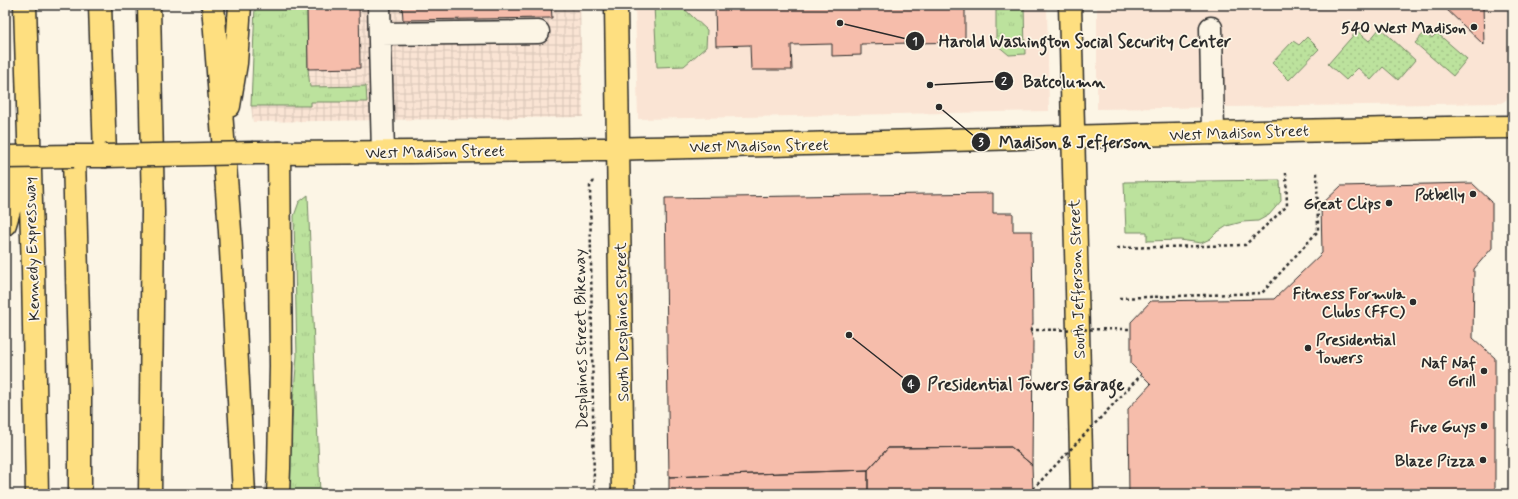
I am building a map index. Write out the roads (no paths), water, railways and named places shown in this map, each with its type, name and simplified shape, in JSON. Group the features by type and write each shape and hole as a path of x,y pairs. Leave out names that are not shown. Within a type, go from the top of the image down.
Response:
{"main road":[{"name":"Kennedy Expressway","path":"25,5 33,277 37,494"},
{"path":"100,5 105,156"},
{"path":"150,5 153,212 150,494"},
{"path":"213,5 224,136 244,494"},
{"path":"224,136 236,63 240,5"},
{"name":"South Desplaines Street","path":"616,5 623,494"},
{"name":"South Jefferson Street","path":"1070,5 1082,494"},
{"name":"West Madison Street","path":"5,158 254,153 619,149 1219,132 1513,127"},
{"path":"5,224 28,144"},
{"path":"278,494 280,468 281,366 279,153"},
{"path":"74,156 80,392 80,494"},
{"path":"234,494 242,463"}],"lane":[{"path":"379,5 383,152"},
{"path":"1218,28 1219,132"},
{"path":"380,34 538,32"}],"place":[{"name":"Harold Washington Social Security Center","path":"840,23"},
{"name":"540 West Madison","path":"1474,27"},
{"name":"Batcolumn","path":"930,85"},
{"name":"Madison & Jefferson","path":"939,107"},
{"name":"Potbelly","path":"1473,194"},
{"name":"Great Clips","path":"1389,203"},
{"name":"Fitness Formula Clubs (FFC)","path":"1413,302"},
{"name":"Presidential Towers Garage","path":"849,335"},
{"name":"Presidential Towers","path":"1308,348"},
{"name":"Naf Naf Grill","path":"1484,371"},
{"name":"Five Guys","path":"1484,426"},
{"name":"Blaze Pizza","path":"1483,460"}]}
